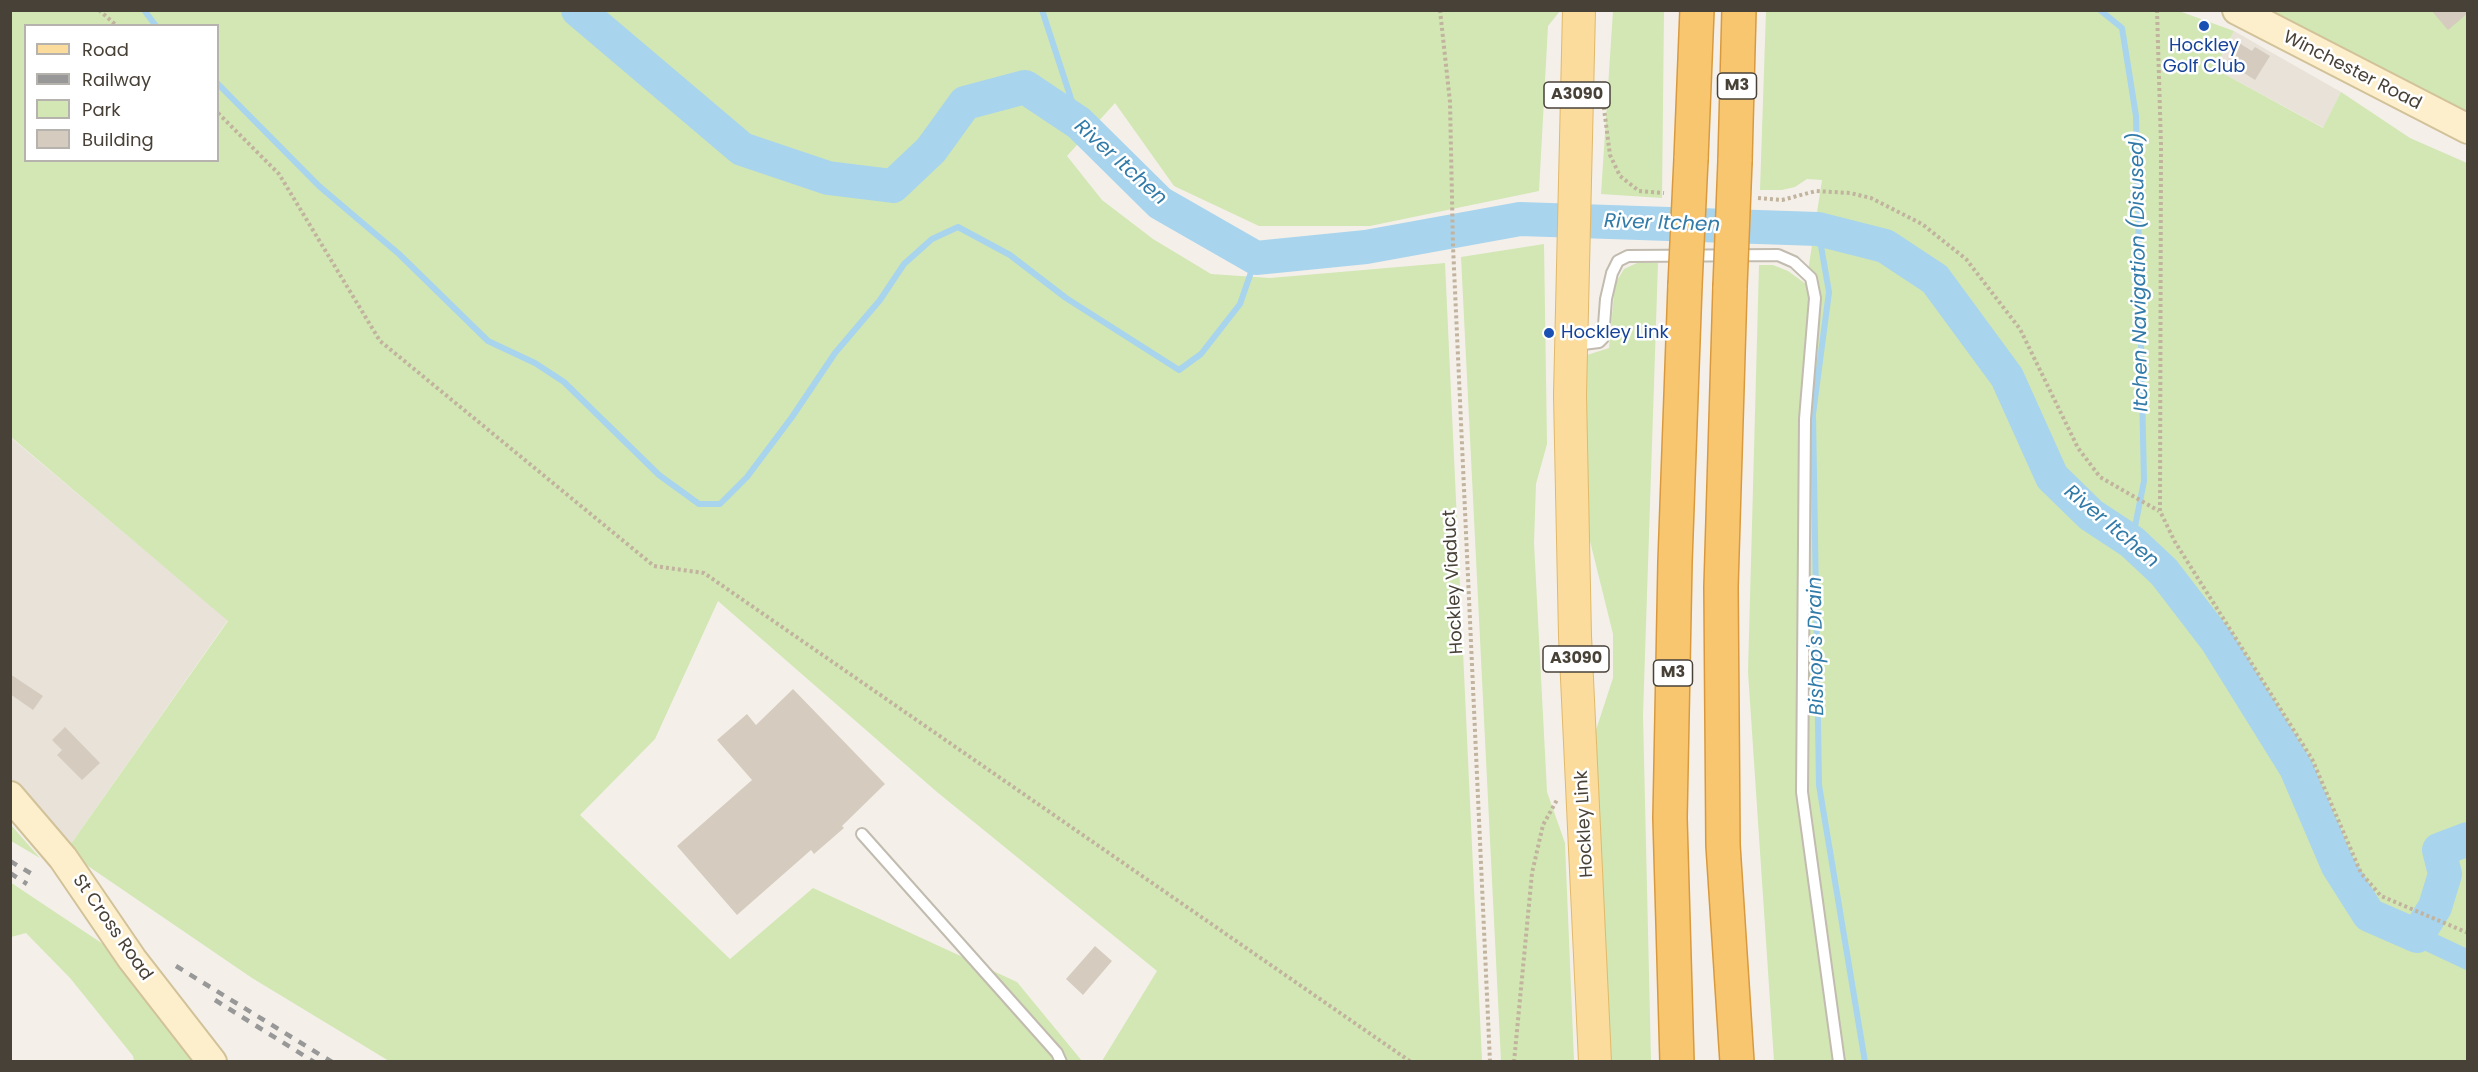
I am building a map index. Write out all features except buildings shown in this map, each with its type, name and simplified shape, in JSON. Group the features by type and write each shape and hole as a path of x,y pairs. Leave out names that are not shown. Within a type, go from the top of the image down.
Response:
{"highway":[{"name":"M3","path":"1677,1062 1670,818 1676,550 1696,10"},
{"name":"M3","path":"1737,1062 1723,844 1721,587 1739,10"}],"main road":[{"name":"Hockley Link","path":"1579,10 1571,346 1575,636 1595,1062"},
{"name":"Winchester Road","path":"2237,10 2468,129"},
{"name":"St Cross Road","path":"10,796 63,858 132,959 212,1062"}],"lane":[{"path":"1571,346 1599,342 1603,338 1606,299 1612,273 1618,261 1628,256 1778,255 1794,262 1810,278 1815,298 1805,420 1802,792 1839,1062"},
{"path":"862,834 1057,1053 1061,1062"}],"path":[{"path":"99,10 115,24"},
{"name":"Hockley Viaduct","path":"1440,10 1450,102 1453,257 1490,1062"},
{"path":"2157,10 2161,145 2160,511 2175,542 2312,759 2361,873 2381,896 2468,933"},
{"path":"1602,94 1610,155 1620,176 1639,191"},
{"path":"219,113 279,174 380,341 654,566 704,573 1411,1062"},
{"path":"1782,200 1816,191 1850,193 1871,198 1922,224 1966,259 2020,328 2078,447 2100,477 2160,511"},
{"path":"1514,1062 1532,873 1543,825 1558,800 1557,788"}],"shaded area":[{"path":"2234,31 2341,92 2324,128 2215,69"},
{"path":"10,437 228,620 66,851 11,783"}],"green space":[{"path":"10,11 1560,11 1548,26 1539,191 1370,226 1259,226 1174,186 1115,103 1067,156 1102,200 1153,239 1211,274 1270,278 1445,263 1482,1061 1102,1061 1157,971 937,792 718,601 655,739 580,815 730,959 813,888 1017,982 1082,1061 389,1061 252,978 66,851 228,621 11,437"},
{"path":"1613,11 1664,11 1662,198 1601,194"},
{"path":"1766,11 2179,11 2234,31 2215,69 2323,128 2341,92 2410,138 2467,163 2467,1061 1774,1061 1748,672 1759,265 1773,265 1788,271 1806,284 1822,180 1807,179 1795,187 1782,190 1760,190"},
{"name":"Hockley Golf Club","path":"2259,11 2467,11 2467,123"},
{"path":"1544,244 1547,444 1536,484 1534,543 1547,792 1565,843 1574,1061 1501,1061 1461,257"},
{"path":"1637,263 1658,263 1643,715 1651,1061 1610,1061 1595,733 1613,678 1613,634 1589,537 1584,356 1609,348 1615,284 1624,269"},
{"path":"11,825 40,858 11,841"},
{"path":"10,882 115,952 193,1061 134,1061 133,1056 70,978 26,933 11,937"}],"waterway":[{"path":"144,10 154,24"},
{"name":"River Itchen","path":"578,10 742,149 828,178 893,186 931,150 965,103 1025,87 1079,123 1160,203 1256,258 1366,247 1520,219 1818,229 1885,246 1935,279 2007,377 2052,477 2091,515 2132,542 2164,572 2217,641 2296,768 2338,866 2369,915 2417,936 2435,907 2445,874 2439,850 2468,839"},
{"path":"1042,10 1079,123"},
{"name":"Itchen Navigation (Disused)","path":"2100,10 2122,28 2136,116 2144,481 2132,542"},
{"path":"219,85 319,186 399,254 488,341 535,363 564,382 659,475 699,504 720,504 747,477 792,417 835,353 880,300 904,264 932,239 958,227 1010,255 1066,298 1179,370 1201,354 1240,304 1256,258"},
{"name":"Bishop's Drain","path":"1818,229 1829,292 1813,414 1819,785 1865,1062"},
{"path":"2417,936 2468,960"}],"railway":[{"path":"10,861 32,874"},
{"path":"10,873 27,884"},
{"path":"176,966 332,1062"},
{"path":"215,1000 314,1062"}],"place":[{"name":"Hockley Golf Club","path":"2204,26"},
{"name":"Hockley Link","path":"1549,333"}]}
